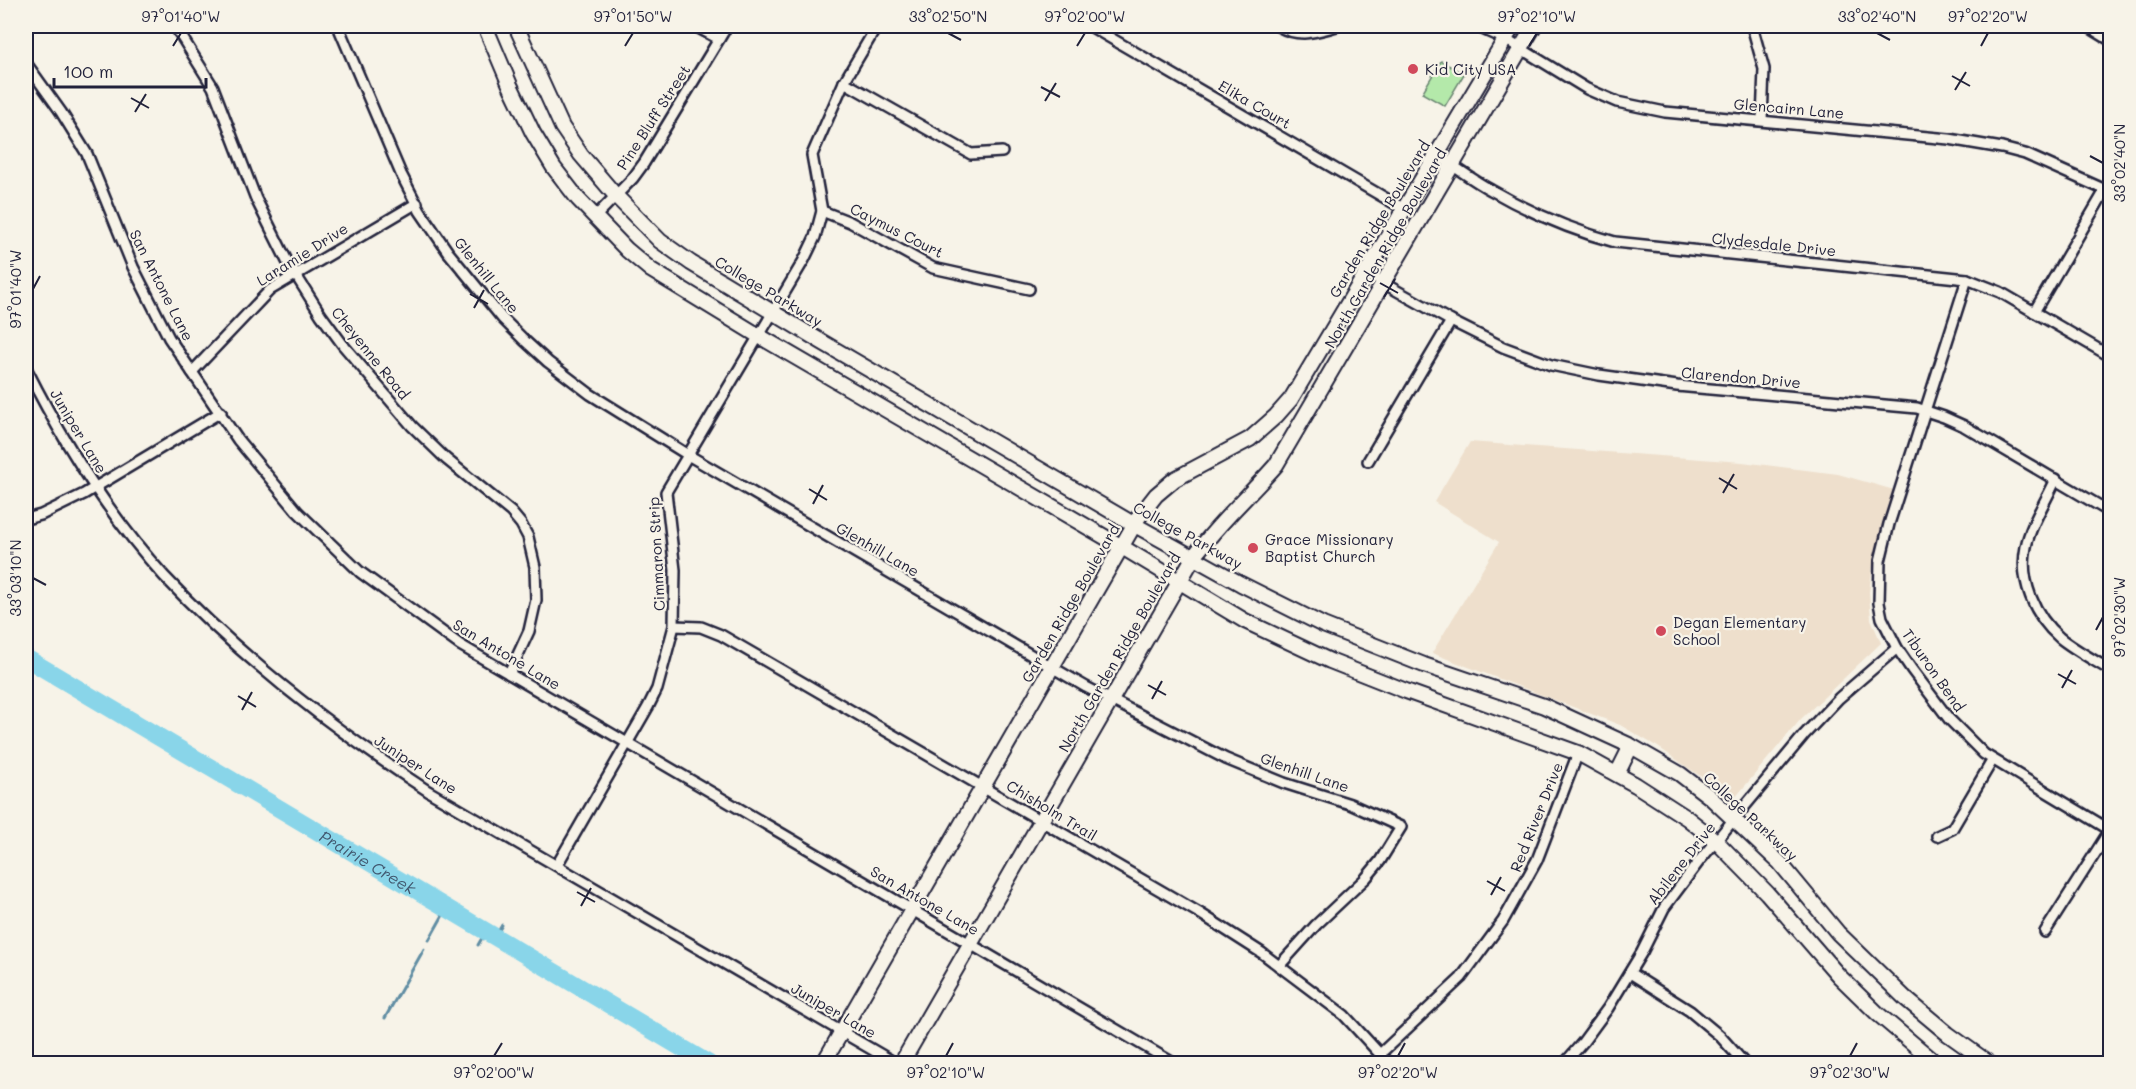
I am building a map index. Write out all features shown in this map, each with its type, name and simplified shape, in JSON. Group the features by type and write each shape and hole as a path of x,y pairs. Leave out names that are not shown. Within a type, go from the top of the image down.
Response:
{"main road":[{"path":"485,26 533,133 554,168 578,199 627,250 651,270 759,336 1245,621 1330,661 1578,753 1617,774 1687,818 1716,841 1767,893 1839,976 1878,1014 1937,1064"},
{"name":"College Parkway","path":"516,26 562,127 580,155 660,241 691,263 772,313 1193,558 1323,625 1424,665 1544,706 1631,746 1680,774 1710,797 1780,863 1838,933 1897,990 1934,1023 1990,1064"},
{"name":"Garden Ridge Boulevard","path":"823,1064 1146,506 1175,479 1250,439 1292,399 1513,26"},
{"name":"North Garden Ridge Boulevard","path":"899,1064 1193,558 1214,531 1275,465 1534,26"},
{"path":"1617,774 1631,746"}],"street":[{"name":"Cheyenne Road","path":"175,26 213,87 256,199 287,261 321,315 343,345 411,426 446,459 511,512 528,537 535,567 536,600 529,631 509,674"},
{"name":"Glenhill Lane","path":"338,26 401,174 417,203 448,252 502,318 548,362 590,393 688,455 1052,668 1226,759 1284,783 1350,804 1401,827 1380,861 1366,878 1316,925 1279,966"},
{"path":"695,26 719,39"},
{"name":"Pine Bluff Street","path":"596,217 644,164 727,26"},
{"path":"822,211 812,155 844,82 877,26"},
{"name":"Elika Court","path":"1090,26 1404,209"},
{"path":"1278,26 1290,32 1308,33 1336,26"},
{"name":"Glencairn Lane","path":"1476,26 1521,48 1587,89 1617,102 1665,112 1948,139 2002,148 2025,154 2079,180 2109,188"},
{"path":"1752,26 1764,69 1762,120"},
{"path":"2086,26 2110,40"},
{"name":"San Antone Lane","path":"26,63 87,154 132,267 169,338 238,440 291,503 360,572 460,645 1175,1064"},
{"path":"844,82 970,154 1002,152"},
{"name":"Clydesdale Drive","path":"1436,155 1490,189 1554,222 1615,242 1967,279 2000,292 2110,356"},
{"path":"2034,312 2109,188"},
{"name":"Laramie Drive","path":"192,372 261,298 296,274 417,203"},
{"name":"Caymus Court","path":"822,211 850,222 933,268 1029,289"},
{"name":"Cimmaron Strip","path":"556,865 657,689 674,626 675,570 666,492 811,245 822,211"},
{"name":"Clarendon Drive","path":"1367,271 1383,283 1451,321 1527,357 1551,365 1599,375 1677,386 1917,408 1964,426 2110,512"},
{"name":"Tiburon Bend","path":"1967,279 1889,524 1880,561 1879,603 1882,618 1897,648 1949,719 1967,738 1992,761 2110,830"},
{"path":"1368,461 1451,321"},
{"name":"Juniper Lane","path":"26,368 46,408 95,487 163,574 213,624 279,684 373,755 428,791 899,1064"},
{"path":"26,519 41,515 95,487 221,412"},
{"path":"2056,479 2026,546 2024,574 2028,590 2049,627 2069,645 2110,670"},
{"name":"Chisholm Trail","path":"674,626 701,627 721,635 1201,914 1279,966 1344,1015 1389,1064"},
{"name":"Abilene Drive","path":"1564,1064 1583,1042 1630,973 1664,908 1716,841 1804,735 1839,698 1897,648"},
{"name":"Red River Drive","path":"1381,1053 1461,978 1503,921 1537,860 1578,753"},
{"path":"1937,836 1952,829 1992,761"},
{"path":"2045,932 2110,830"},
{"path":"1630,973 1690,1011 1720,1036 1744,1064"}],"shaded area":[{"name":"Degan Elementary School","path":"1470,442 1742,462 1838,474 1894,490 1873,564 1869,592 1871,619 1881,643 1801,719 1734,799 1658,747 1620,725 1432,653 1499,542 1434,502"}],"green space":[{"path":"1441,61 1464,74 1445,106 1422,93"}],"waterway":[{"path":"26,652 30,641"},
{"name":"Prairie Creek","path":"26,658 709,1064"},
{"path":"429,940 447,908"},
{"path":"495,937 502,925"},
{"path":"478,945 486,931"},
{"path":"385,1018 424,949"}],"place":[{"name":"Kid City USA","path":"1413,69"},
{"name":"Grace Missionary Baptist Church","path":"1253,548"},
{"name":"Degan Elementary School","path":"1661,631"}]}
